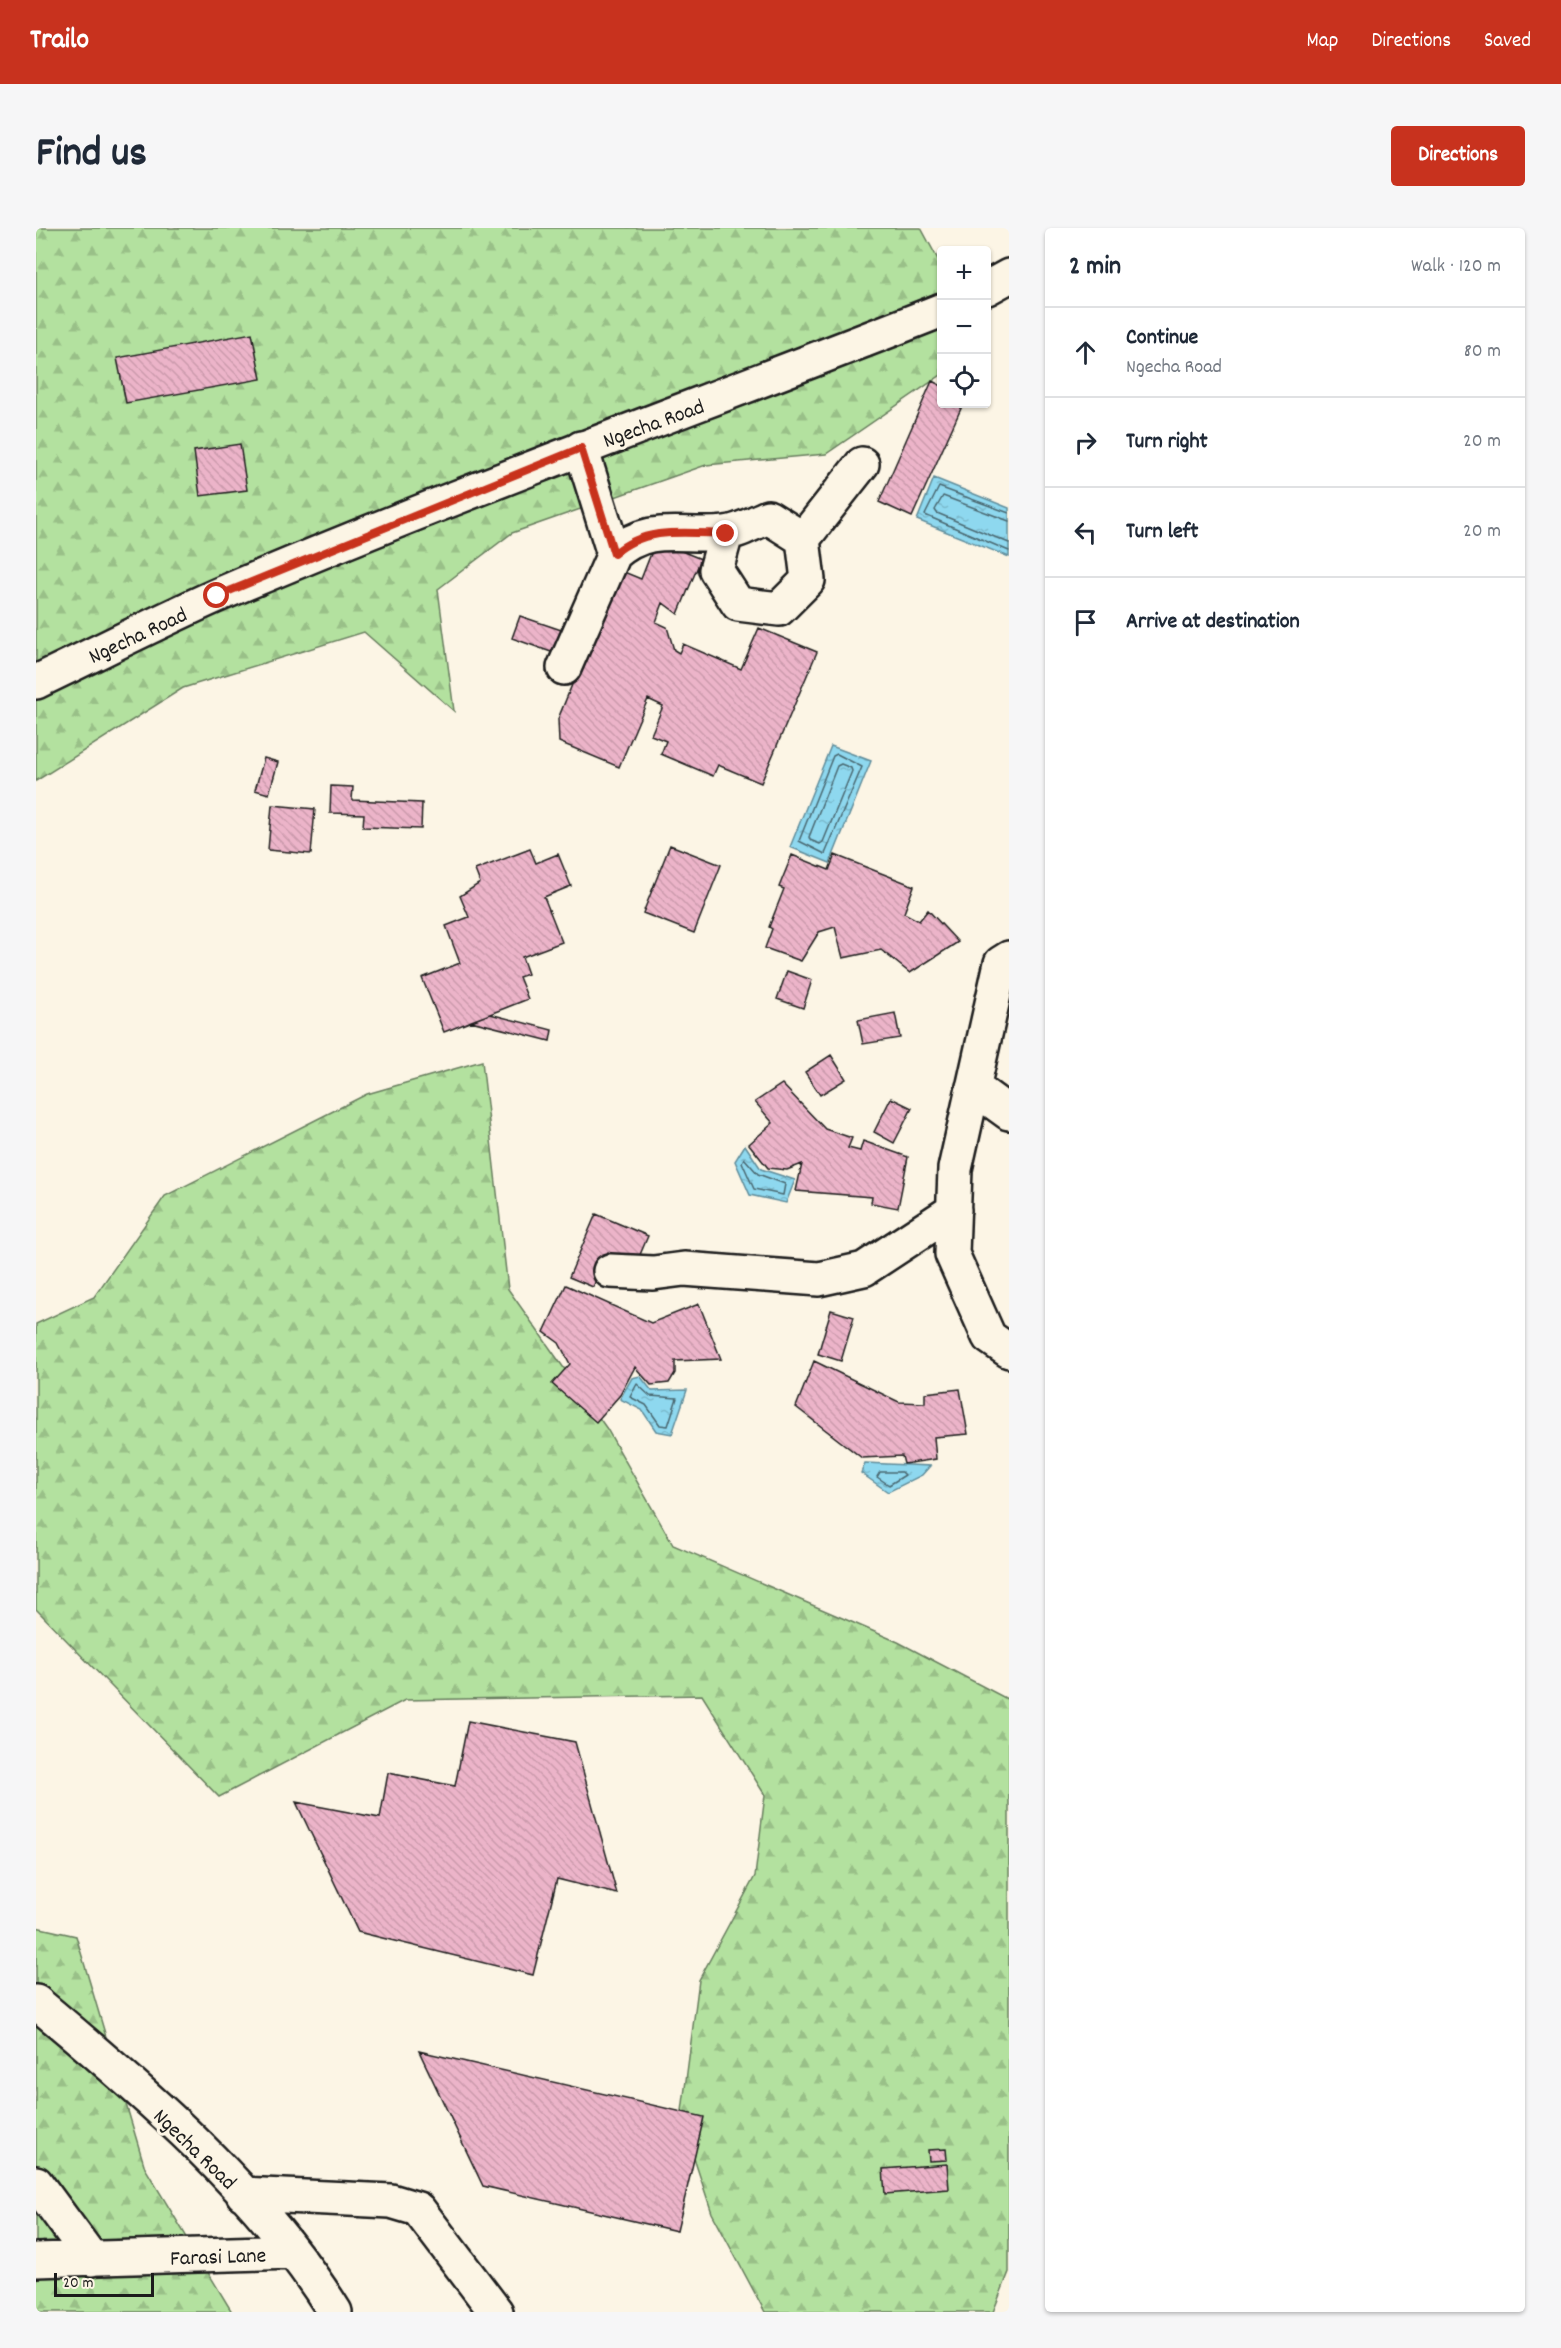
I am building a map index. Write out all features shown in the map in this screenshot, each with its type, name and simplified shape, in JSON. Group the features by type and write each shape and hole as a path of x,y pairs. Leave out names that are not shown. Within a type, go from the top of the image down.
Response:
{"street":[{"path":"991,286 1009,276"},
{"name":"Ngecha Road","path":"36,682 217,596 581,448 729,394 937,312"},
{"path":"581,448 614,554"},
{"path":"726,534 716,570 738,604 779,609 808,580 803,539 862,464"},
{"path":"564,668 614,554 627,542 654,534 726,534 768,517 803,539"},
{"path":"1009,958 1001,963 955,1169 952,1254 989,1337 1009,1351"},
{"path":"973,1087 1009,1113"},
{"path":"610,1271 653,1273 684,1269 819,1279 864,1269 954,1210"},
{"name":"Ngecha Road","path":"36,2002 128,2082 243,2194 293,2252 335,2312"},
{"path":"36,2182 92,2259"},
{"path":"243,2194 391,2201 418,2209 496,2312"},
{"name":"Farasi Lane","path":"36,2260 293,2252"}],"green space":[{"path":"36,228 921,228 937,258 937,378 826,454 706,465 512,533 438,589 454,711 364,632 183,688 36,781"},
{"path":"482,1061 508,1289 607,1429 673,1545 898,1642 1009,1700 1009,2272 993,2312 765,2312 712,2213 681,2119 699,1980 755,1876 765,1795 702,1695 405,1700 219,1797 36,1609 36,1324 94,1297 165,1196 367,1094"},
{"path":"36,1927 76,1936 145,2168 232,2312 36,2312"}],"water":[{"path":"934,478 1009,508 1009,557 917,520"},
{"path":"831,746 871,761 830,863 790,847"},
{"path":"745,1145 761,1169 795,1180 786,1203 750,1195 735,1161"},
{"path":"640,1376 652,1391 687,1390 672,1434 656,1431 642,1410 620,1399 632,1378"},
{"path":"865,1463 930,1466 922,1475 888,1492 861,1473"}],"building":[{"path":"252,333 261,379 126,403 117,358"},
{"path":"932,381 937,384 937,408 961,408 912,517 879,502"},
{"path":"240,444 247,490 200,496 194,451"},
{"path":"656,541 701,559 678,614 663,603 656,622 667,627 674,650 679,653 683,644 741,669 759,628 817,652 761,783 718,765 713,776 661,754 666,741 651,735 663,706 648,699 619,767 559,742 558,719 619,570 641,579"},
{"path":"520,616 573,634 565,657 512,638"},
{"path":"264,758 278,762 269,794 255,790"},
{"path":"331,786 353,787 352,800 422,803 421,829 363,827 364,814 330,813"},
{"path":"272,805 315,809 311,854 268,850"},
{"path":"670,845 721,865 694,933 643,913"},
{"path":"530,849 536,863 558,854 571,886 544,897 562,942 522,957 528,974 519,977 528,999 444,1032 422,978 460,963 446,926 469,917 460,896 480,883 475,870"},
{"path":"792,855 829,870 835,855 914,886 904,913 919,921 928,910 958,942 910,973 881,950 843,958 835,927 819,932 801,961 765,948 772,929 769,927 784,889 779,887"},
{"path":"787,971 812,980 803,1008 777,999"},
{"path":"895,1013 900,1038 863,1044 858,1020"},
{"path":"490,1014 552,1030 550,1041 471,1021"},
{"path":"831,1055 846,1079 820,1095 805,1072"},
{"path":"782,1084 825,1129 852,1138 848,1148 860,1151 863,1141 908,1157 898,1208 871,1203 872,1197 796,1191 802,1164 787,1170 768,1168 749,1144 773,1123 755,1102"},
{"path":"891,1098 912,1108 894,1143 874,1132"},
{"path":"596,1214 648,1236 636,1264 608,1252 593,1287 569,1277"},
{"path":"566,1285 651,1323 699,1304 721,1359 675,1361 675,1373 669,1383 651,1385 635,1367 620,1395 596,1422 552,1384 570,1364 559,1343 544,1332"},
{"path":"831,1310 854,1317 841,1361 818,1354"},
{"path":"814,1361 899,1402 925,1403 925,1393 960,1389 968,1434 934,1437 936,1459 904,1464 902,1456 862,1458 796,1407"},
{"path":"468,1721 575,1742 617,1894 557,1879 533,1975 358,1932 296,1802 380,1818 388,1773 455,1786"},
{"path":"419,2051 704,2117 677,2231 483,2186"},
{"path":"946,2149 947,2160 929,2161 928,2150"},
{"path":"947,2164 949,2189 885,2194 883,2169"}],"route":[{"path":"217,596 581,448 614,554 627,542 663,532 726,534"}]}
